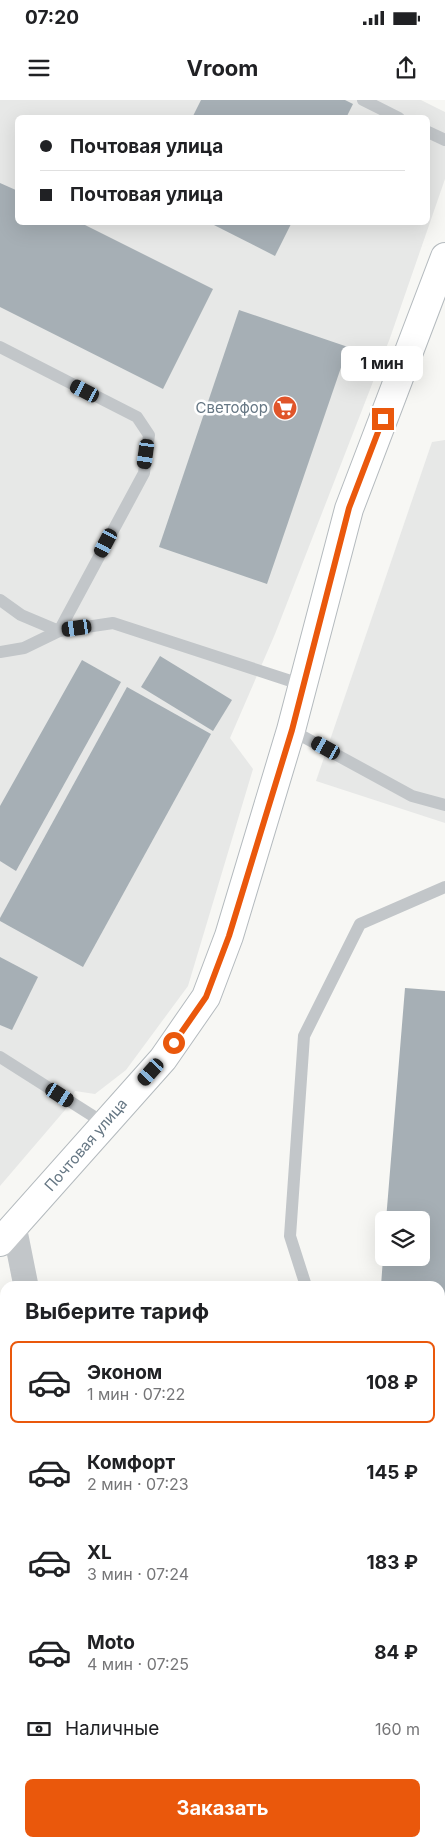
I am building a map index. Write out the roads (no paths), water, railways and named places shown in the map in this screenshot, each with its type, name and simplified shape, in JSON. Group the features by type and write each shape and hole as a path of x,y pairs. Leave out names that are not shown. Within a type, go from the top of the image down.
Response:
{"street":[{"name":"Почтовая улица","path":"7,1234 163,1059 206,997 229,936 292,730 349,508 445,257"},
{"path":"7,1234 24,1281"}],"lane":[{"path":"363,100 393,115"},
{"path":"430,133 445,140"},
{"path":"0,347 137,417 149,435 144,472 59,631"},
{"path":"0,600 21,615 59,631"},
{"path":"0,652 24,648 59,631 113,623 303,685"},
{"path":"292,730 412,796 445,805"},
{"path":"304,1281 290,1236 304,1036 360,924 445,887"},
{"path":"0,1057 104,1123"}],"place":[{"name":"Светофор","path":"285,408"}]}
